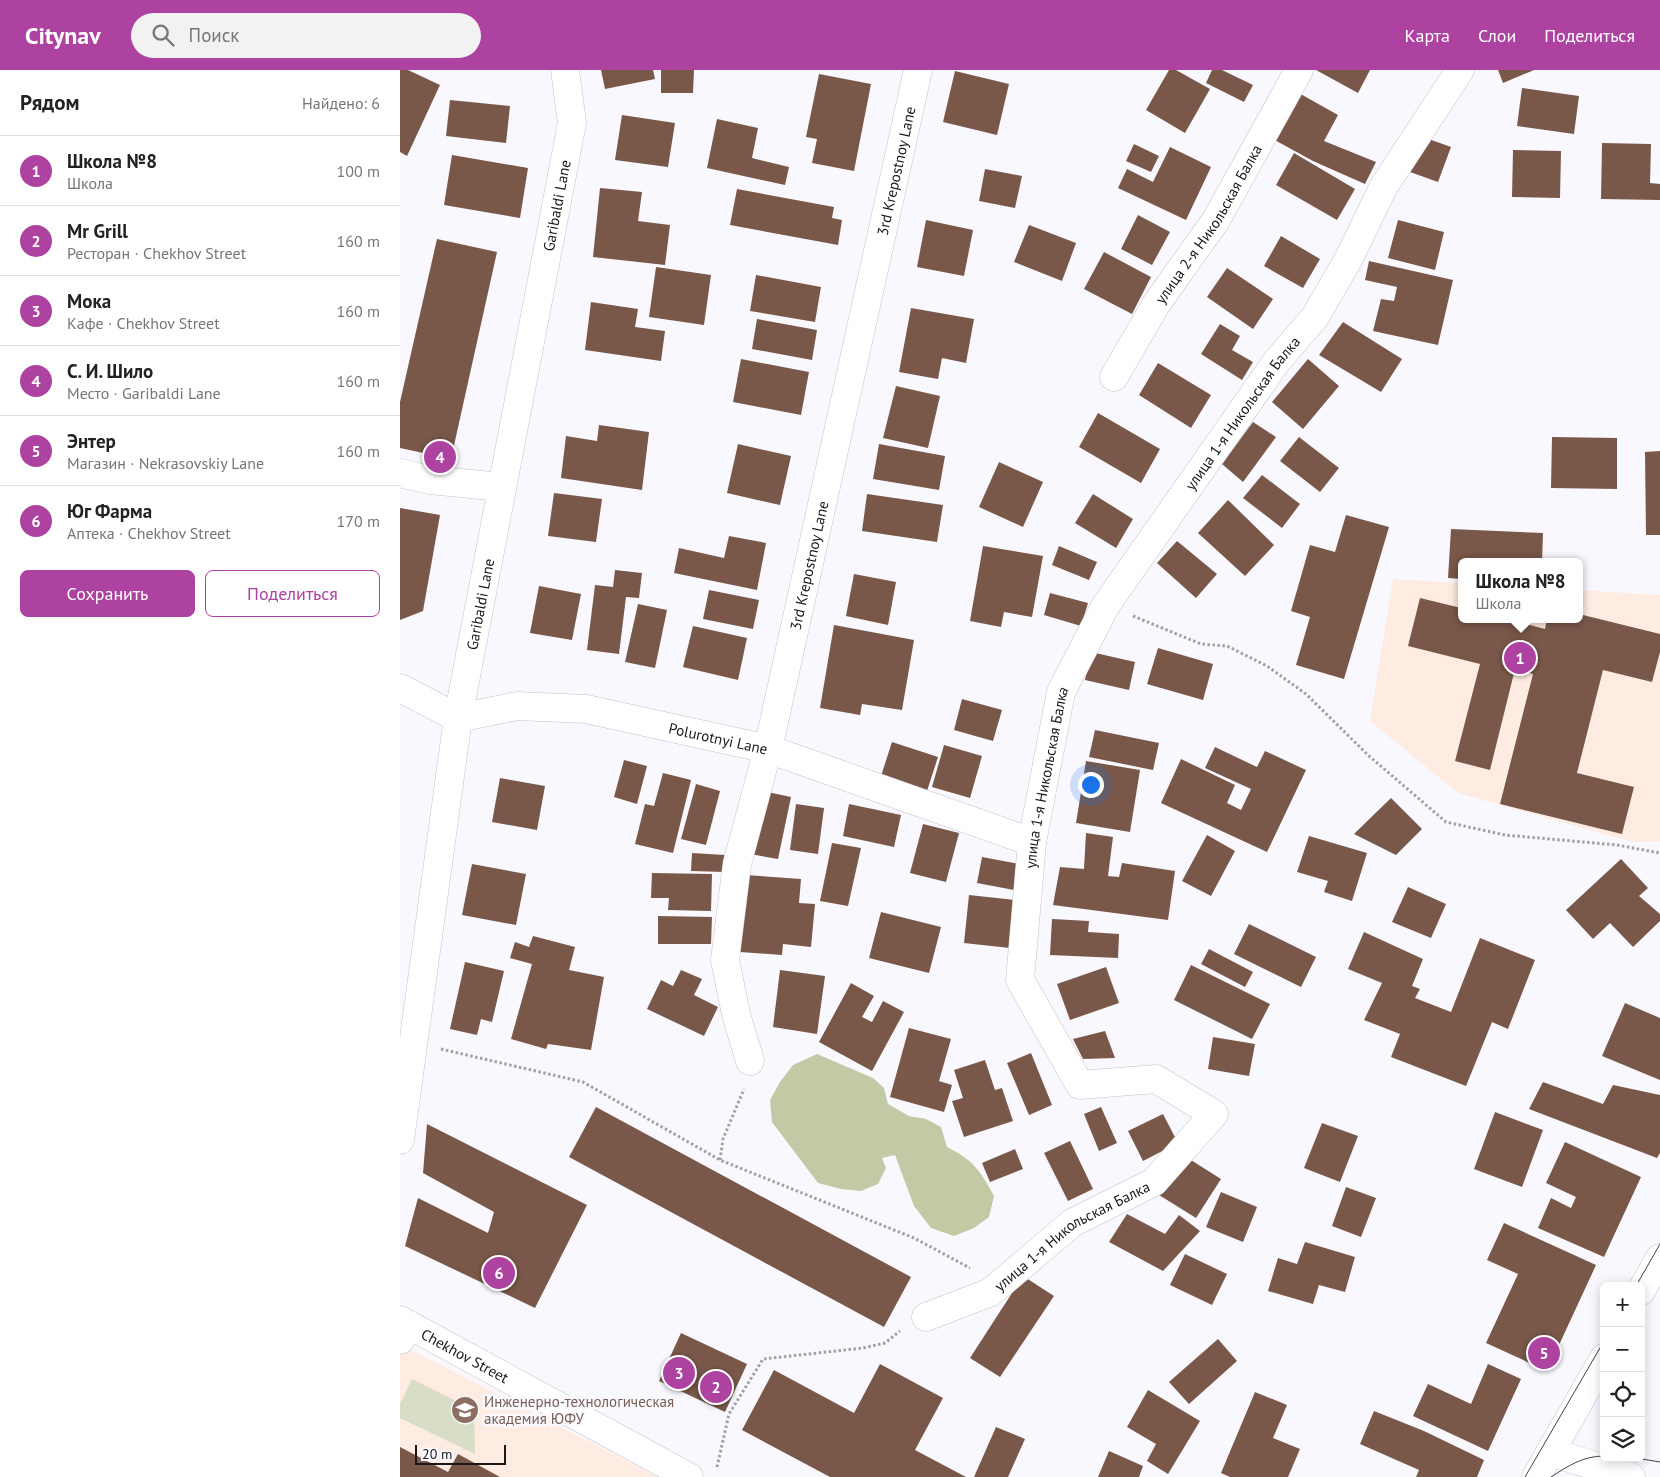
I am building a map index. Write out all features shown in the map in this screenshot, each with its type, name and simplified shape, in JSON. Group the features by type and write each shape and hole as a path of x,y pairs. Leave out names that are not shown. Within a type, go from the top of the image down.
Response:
{"street":[{"name":"Garibaldi Lane","path":"400,1140 458,718 572,123 565,70"},
{"name":"3rd Krepostnoy Lane","path":"750,1061 736,1014 725,960 737,864 768,749 918,70"},
{"name":"улица 2-я Никольская Балка","path":"1114,377 1157,303 1216,220 1299,70"},
{"name":"улица 1-я Никольская Балка","path":"926,1317 991,1292 1072,1223 1154,1182 1214,1114 1156,1079 1080,1085 1020,980 1032,842 1061,692 1106,605 1277,361 1315,317 1348,260 1384,186 1460,70"},
{"path":"400,474 430,480 502,487"},
{"path":"400,688 458,718"},
{"name":"Polurotnyi Lane","path":"458,718 517,706 586,709 768,749 1032,842"},
{"path":"1645,1284 1660,1258"},
{"name":"Chekhov Street","path":"403,1328 689,1477"},
{"path":"1536,1477 1600,1365"},
{"path":"1550,1452 1631,1477"}],"path":[{"path":"1106,605 1202,644 1227,646 1267,666 1306,694 1369,756 1446,822 1505,835 1617,845 1660,853"},
{"path":"413,1042 583,1082 720,1160 914,1238 1000,1285"},
{"path":"720,1160 723,1139 748,1080 750,1061"},
{"path":"717,1469 729,1414 763,1359 863,1348 885,1343 901,1331 926,1317"}],"shaded area":[{"path":"1393,579 1458,583 1458,623 1583,623 1583,590 1660,595 1660,841 1632,842 1458,793 1370,721"},
{"name":"Инженерно-технологическая академия ЮФУ","path":"400,1344 658,1477 400,1477"}],"green space":[{"path":"817,1054 873,1078 884,1088 888,1104 909,1116 926,1119 941,1127 947,1147 970,1161 994,1196 989,1217 974,1228 954,1236 931,1228 914,1206 895,1155 882,1158 886,1168 878,1184 861,1191 841,1189 818,1183 772,1122 770,1100 780,1082 793,1065"},
{"path":"412,1379 474,1410 475,1454 400,1418 400,1404"}],"building":[{"path":"400,70 408,70 440,85 407,156 400,152"},
{"path":"601,70 653,70 655,79 605,89"},
{"path":"661,70 694,70 693,93 661,93"},
{"path":"1169,70 1176,70 1210,89 1185,133 1146,110"},
{"path":"1212,70 1222,70 1253,85 1244,102 1206,83"},
{"path":"1316,70 1370,70 1358,93"},
{"path":"1498,70 1534,70 1503,83"},
{"path":"955,71 1009,84 997,135 943,122"},
{"path":"819,74 871,84 854,171 812,163 817,139 806,137"},
{"path":"1522,88 1579,96 1574,134 1517,126"},
{"path":"1297,92 1338,115 1324,141 1376,162 1365,184 1313,161 1271,138"},
{"path":"450,100 510,106 506,143 446,136"},
{"path":"622,115 675,123 668,167 615,160"},
{"path":"717,119 758,128 752,158 789,167 785,185 707,168"},
{"path":"1423,137 1451,147 1438,182 1410,172"},
{"path":"1602,143 1651,144 1650,183 1660,184 1660,200 1601,199"},
{"path":"1134,144 1159,156 1151,172 1126,161"},
{"path":"1170,147 1211,167 1186,220 1118,188 1127,169 1153,182"},
{"path":"1513,150 1561,151 1560,198 1512,197"},
{"path":"1294,153 1355,189 1337,220 1276,185"},
{"path":"452,155 528,168 520,218 444,205"},
{"path":"985,169 1022,176 1015,208 979,201"},
{"path":"600,188 642,192 638,221 670,225 665,265 593,257"},
{"path":"737,189 834,207 832,218 842,220 838,245 730,225"},
{"path":"1138,215 1170,232 1152,265 1121,249"},
{"path":"926,220 973,230 964,276 917,267"},
{"path":"1398,220 1444,232 1435,270 1388,258"},
{"path":"1029,225 1076,243 1062,281 1014,262"},
{"path":"1281,236 1320,259 1303,288 1264,266"},
{"path":"437,239 497,252 451,459 400,448 400,402"},
{"path":"1104,252 1151,277 1132,314 1084,289"},
{"path":"1369,261 1453,280 1438,345 1373,331 1381,299 1394,301 1397,287 1365,280"},
{"path":"656,267 711,275 704,325 649,317"},
{"path":"1227,268 1273,299 1253,329 1207,297"},
{"path":"756,275 821,287 815,322 750,311"},
{"path":"591,302 638,309 635,327 665,331 661,361 585,350"},
{"path":"911,308 974,319 966,363 942,358 938,379 899,372"},
{"path":"757,319 817,330 812,360 752,349"},
{"path":"1343,322 1402,359 1381,392 1319,355"},
{"path":"1220,324 1240,336 1232,350 1253,362 1242,380 1201,354"},
{"path":"741,359 809,372 801,415 733,402"},
{"path":"1308,359 1339,386 1303,429 1272,402"},
{"path":"1158,363 1211,395 1191,428 1139,395"},
{"path":"896,386 940,396 928,448 883,438"},
{"path":"1098,413 1160,449 1141,483 1079,447"},
{"path":"1253,422 1276,437 1243,482 1222,464"},
{"path":"599,425 649,432 642,490 561,478 566,436 597,441"},
{"path":"1299,437 1339,468 1320,492 1280,461"},
{"path":"1552,437 1617,438 1617,489 1551,488"},
{"path":"738,444 791,456 780,505 727,493"},
{"path":"879,444 945,456 939,490 873,479"},
{"path":"1660,451 1660,535 1646,535 1645,452"},
{"path":"999,462 1043,482 1023,527 979,507"},
{"path":"1262,475 1300,504 1282,528 1243,498"},
{"path":"554,493 602,499 596,542 548,536"},
{"path":"867,494 943,505 937,542 862,531"},
{"path":"1093,494 1133,519 1116,548 1075,523"},
{"path":"1228,500 1274,545 1245,576 1198,533"},
{"path":"400,508 440,515 423,611 400,620"},
{"path":"1346,515 1389,527 1344,679 1296,665 1310,617 1291,611 1310,545 1335,552"},
{"path":"1451,529 1543,533 1542,558 1458,558 1458,579 1448,578"},
{"path":"729,536 766,543 757,590 674,573 679,548 724,558"},
{"path":"1177,541 1217,574 1196,598 1157,563"},
{"path":"983,546 1043,556 1032,617 1004,612 1001,627 970,621"},
{"path":"1059,546 1097,562 1089,580 1052,565"},
{"path":"615,570 642,573 639,598 626,597 619,654 587,650 595,585 613,587"},
{"path":"854,574 896,582 888,625 846,616"},
{"path":"539,586 581,594 572,640 530,633"},
{"path":"709,590 759,600 753,629 703,619"},
{"path":"1050,593 1088,603 1081,626 1044,615"},
{"path":"1420,598 1458,607 1458,623 1522,623 1545,629 1546,623 1583,623 1583,615 1660,634 1660,652 1652,682 1603,670 1577,773 1634,787 1622,834 1500,804 1533,674 1515,669 1490,770 1455,761 1480,664 1408,646"},
{"path":"638,604 667,610 655,668 625,662"},
{"path":"834,625 914,640 902,710 862,704 860,715 820,708"},
{"path":"693,626 747,638 738,680 683,667"},
{"path":"1158,648 1213,664 1203,700 1147,684"},
{"path":"1091,652 1135,662 1129,690 1085,680"},
{"path":"962,699 1002,710 993,741 954,730"},
{"path":"1095,730 1159,743 1153,770 1089,757"},
{"path":"892,742 938,757 927,791 881,776"},
{"path":"944,745 982,756 970,798 932,787"},
{"path":"1215,747 1257,767 1265,751 1306,770 1267,852 1161,803 1181,759 1235,785 1227,803 1241,810 1251,789 1205,768"},
{"path":"624,760 647,766 637,804 614,797"},
{"path":"1086,761 1140,770 1130,832 1076,823"},
{"path":"663,773 691,780 673,853 635,844 645,804 654,806"},
{"path":"500,778 545,786 537,830 492,822"},
{"path":"696,784 720,791 706,845 681,839"},
{"path":"763,791 791,797 778,859 750,854"},
{"path":"1391,798 1422,829 1396,855 1354,834"},
{"path":"796,804 824,808 818,854 790,850"},
{"path":"849,804 901,815 894,847 843,836"},
{"path":"923,824 959,833 946,882 910,873"},
{"path":"1086,833 1113,837 1108,876 1119,877 1122,863 1175,871 1168,920 1053,905 1060,867 1084,869"},
{"path":"1207,835 1235,851 1211,896 1182,881"},
{"path":"1309,836 1367,853 1352,901 1324,892 1328,881 1297,872"},
{"path":"832,843 861,848 848,906 820,901"},
{"path":"692,853 725,855 725,872 691,871"},
{"path":"982,857 1019,864 1014,890 977,883"},
{"path":"1621,859 1648,888 1639,896 1660,914 1660,921 1633,947 1610,923 1593,939 1566,910"},
{"path":"472,864 526,874 516,925 462,915"},
{"path":"652,873 712,874 711,911 668,910 669,898 651,898"},
{"path":"746,875 801,879 799,903 815,904 811,947 783,944 782,955 740,952"},
{"path":"1408,887 1446,904 1431,938 1392,922"},
{"path":"969,895 1015,900 1010,948 964,943"},
{"path":"881,912 941,927 929,973 869,958"},
{"path":"658,916 712,917 711,944 658,944"},
{"path":"1052,919 1089,921 1088,932 1119,934 1118,958 1050,955"},
{"path":"1249,924 1316,957 1301,987 1234,954"},
{"path":"1364,932 1423,959 1412,986 1420,989 1415,998 1451,1012 1480,938 1535,960 1508,1029 1492,1022 1466,1086 1391,1057 1400,1034 1364,1020 1382,983 1348,969"},
{"path":"533,936 575,947 569,970 604,977 591,1050 548,1044 546,1049 511,1039 532,964 510,958 515,942 529,947"},
{"path":"1209,949 1253,972 1245,987 1201,964"},
{"path":"465,962 504,971 492,1022 481,1019 477,1035 450,1029"},
{"path":"1191,965 1270,1004 1252,1039 1174,1000"},
{"path":"1106,967 1119,1003 1070,1020 1057,984"},
{"path":"681,970 702,979 694,995 718,1007 704,1036 647,1009 661,980 673,986"},
{"path":"780,970 825,976 817,1034 773,1027"},
{"path":"851,983 874,996 862,1017 872,1022 883,1001 904,1012 872,1071 819,1042"},
{"path":"1625,1003 1660,1018 1660,1080 1602,1056"},
{"path":"909,1028 951,1039 939,1081 952,1085 944,1112 890,1097"},
{"path":"1105,1031 1115,1058 1083,1059 1073,1039"},
{"path":"1213,1037 1255,1044 1249,1076 1208,1069"},
{"path":"1031,1053 1052,1105 1029,1115 1007,1063"},
{"path":"985,1060 995,1090 1002,1088 1013,1121 964,1137 952,1101 963,1098 954,1070"},
{"path":"1543,1082 1603,1104 1613,1085 1660,1095 1660,1153 1657,1158 1529,1109"},
{"path":"596,1107 911,1277 884,1327 569,1157"},
{"path":"1101,1107 1117,1143 1099,1151 1084,1114"},
{"path":"1495,1112 1543,1130 1522,1187 1474,1169"},
{"path":"1163,1114 1178,1143 1143,1161 1128,1131"},
{"path":"1322,1123 1358,1136 1340,1182 1304,1168"},
{"path":"427,1124 587,1205 535,1308 405,1246 418,1198 488,1233 494,1212 423,1173"},
{"path":"1070,1141 1093,1189 1068,1201 1044,1153"},
{"path":"1565,1142 1641,1177 1604,1257 1538,1228 1551,1198 1571,1208 1576,1197 1546,1183"},
{"path":"1015,1149 1023,1169 990,1182 982,1163"},
{"path":"1183,1155 1221,1179 1196,1218 1159,1195"},
{"path":"1346,1187 1376,1198 1361,1237 1332,1226"},
{"path":"1221,1192 1257,1207 1243,1242 1206,1227"},
{"path":"1127,1214 1165,1234 1179,1215 1200,1231 1163,1271 1109,1242"},
{"path":"1504,1223 1596,1265 1547,1371 1486,1343 1518,1274 1487,1260"},
{"path":"1305,1242 1355,1257 1345,1292 1319,1285 1313,1304 1268,1291 1278,1258 1297,1264"},
{"path":"1185,1254 1227,1274 1212,1305 1170,1285"},
{"path":"1023,1276 1054,1296 1000,1377 970,1358"},
{"path":"681,1333 747,1364 725,1412 659,1381"},
{"path":"1218,1339 1237,1361 1189,1404 1169,1382"},
{"path":"880,1364 943,1398 915,1450 966,1477 830,1477 742,1430 774,1370 854,1413"},
{"path":"1488,1364 1521,1379 1488,1451 1413,1416 1428,1384 1471,1404"},
{"path":"1148,1390 1200,1421 1168,1474 1147,1461 1156,1444 1127,1427"},
{"path":"1255,1392 1287,1405 1273,1438 1300,1449 1288,1477 1230,1477 1221,1473"},
{"path":"1374,1411 1424,1431 1484,1460 1477,1477 1416,1477 1419,1470 1360,1444"},
{"path":"996,1427 1025,1439 1008,1477 974,1477"},
{"path":"400,1447 448,1472 458,1454 500,1477 400,1477"},
{"path":"1109,1451 1143,1466 1139,1477 1098,1477"}],"tram line":[{"path":"1638,1282 1660,1244"},
{"path":"1525,1477 1600,1348"},
{"path":"1551,1477 1582,1460 1600,1456"},
{"path":"1645,1460 1660,1462"}],"place":[{"name":"С. И. Шило","path":"440,457"},
{"name":"Школа №8","path":"1520,658"},
{"name":"Юг Фарма","path":"499,1273"},
{"name":"Энтер","path":"1544,1353"},
{"name":"Мока","path":"679,1373"},
{"name":"Mr Grill","path":"716,1387"},
{"name":"Инженерно-технологическая академия ЮФУ","path":"465,1410"}]}
